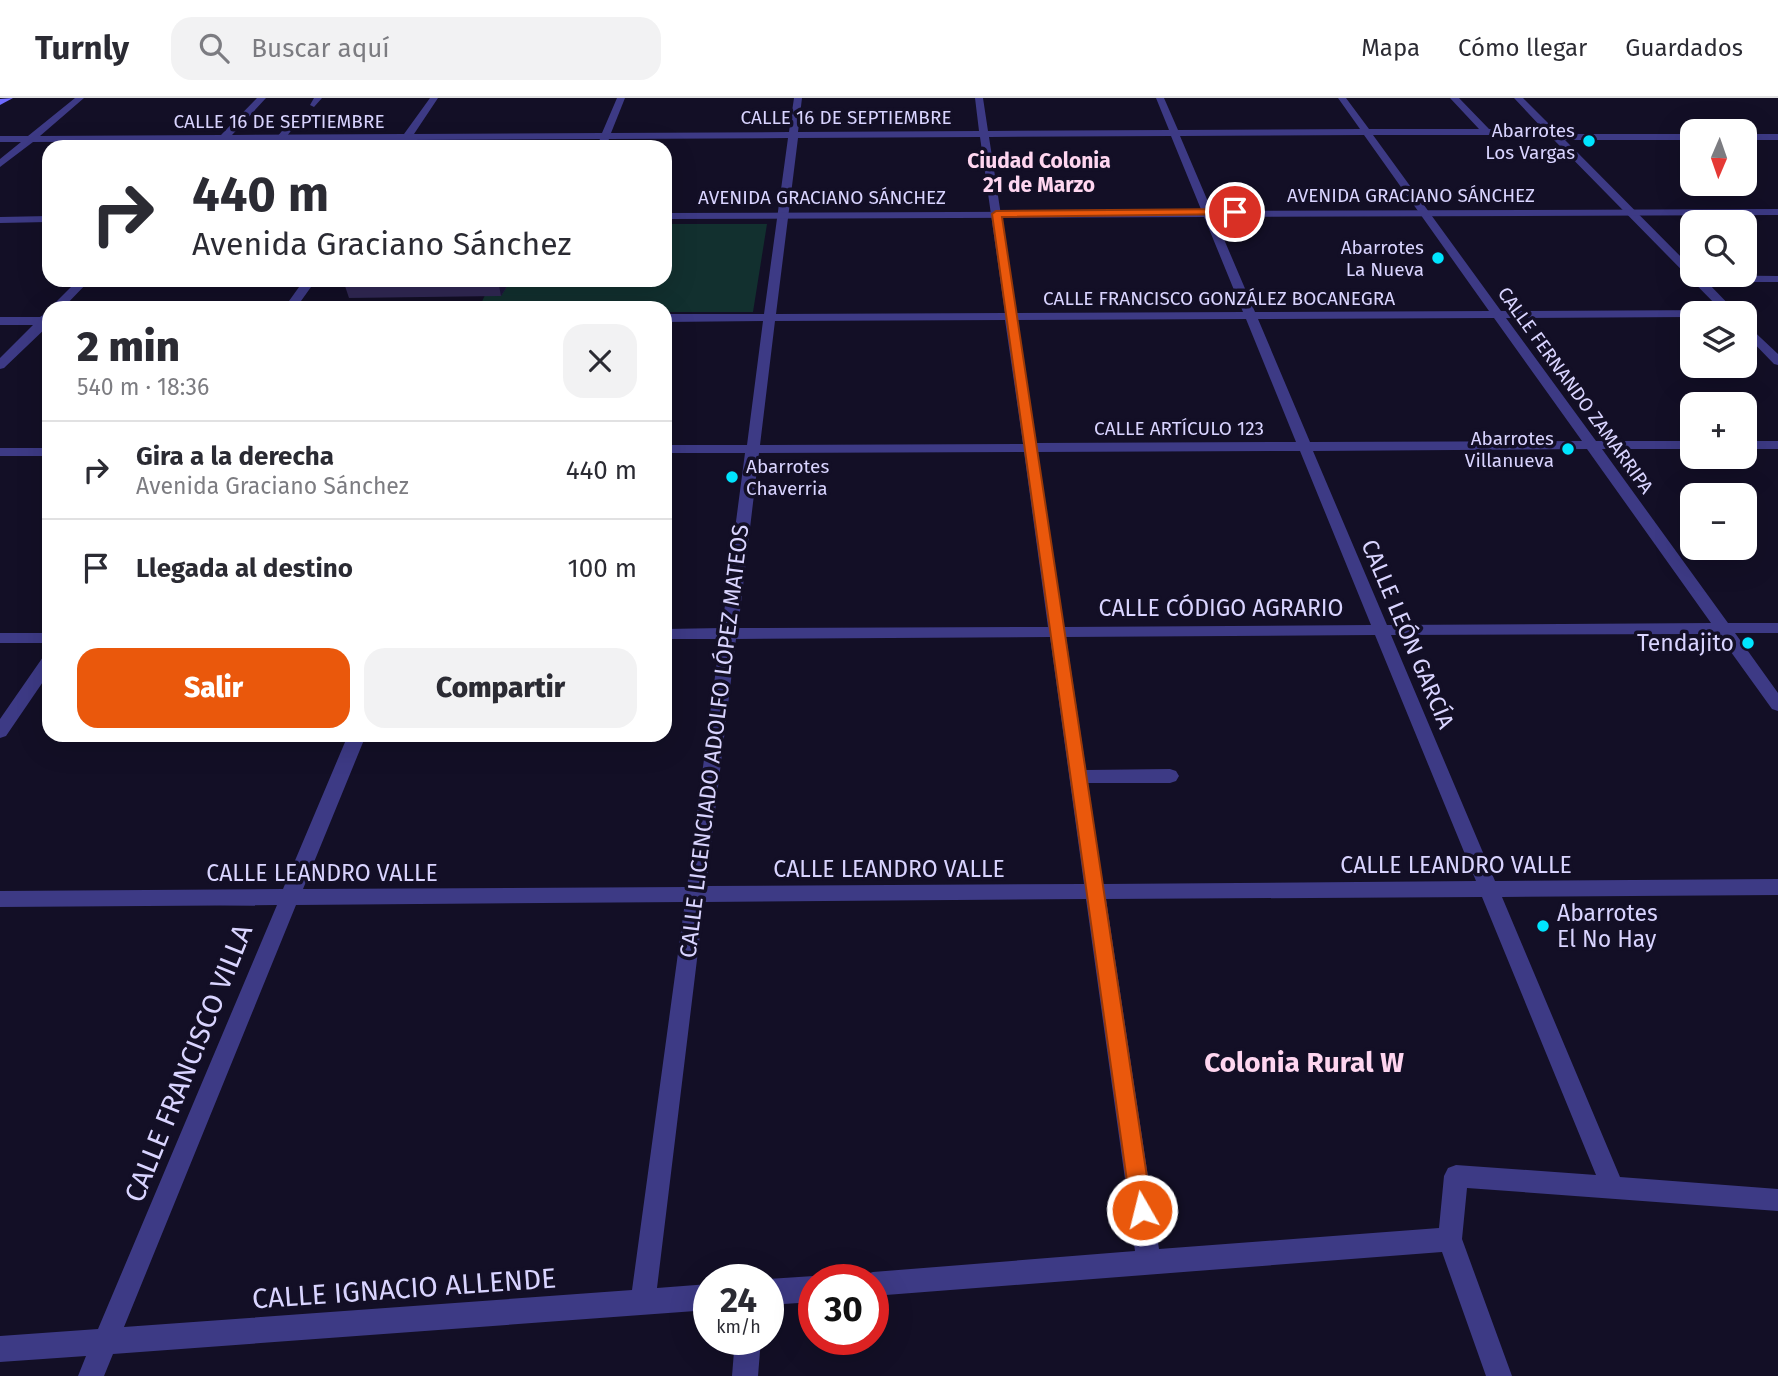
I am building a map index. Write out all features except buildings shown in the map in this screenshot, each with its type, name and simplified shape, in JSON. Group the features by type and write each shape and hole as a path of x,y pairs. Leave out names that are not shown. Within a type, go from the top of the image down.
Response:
{"main road":[{"path":"0,103 9,98"}],"street":[{"path":"0,164 80,98"},
{"path":"223,139 262,98"},
{"path":"404,140 434,98"},
{"path":"604,140 621,98"},
{"name":"CALLE LICENCIADO ADOLFO LÓPEZ MATEOS","path":"643,1301 729,634 750,449 798,98"},
{"path":"979,98 1097,892 1149,1263"},
{"name":"CALLE LEÓN GARCÍA","path":"1160,98 1613,1188"},
{"name":"CALLE FERNANDO ZAMARRIPA","path":"1342,98 1778,705"},
{"path":"1454,98 1487,132"},
{"path":"1518,98 1680,262"},
{"name":"CALLE 16 DE SEPTIEMBRE","path":"484,140 793,135 1367,132 1539,132 1557,137 1680,137"},
{"path":"1757,137 1778,137"},
{"name":"CALLE 16 DE SEPTIEMBRE","path":"0,139 321,140"},
{"path":"1624,203 1778,202"},
{"name":"AVENIDA GRACIANO SÁNCHEZ","path":"672,216 1423,211 1778,212"},
{"path":"0,220 42,219"},
{"path":"1757,278 1778,279"},
{"path":"63,301 77,287"},
{"path":"1705,287 1719,301"},
{"name":"CALLE FRANCISCO GONZÁLEZ BOCANEGRA","path":"672,318 1680,313"},
{"path":"0,321 42,319"},
{"path":"0,365 42,324"},
{"path":"1757,338 1775,355"},
{"path":"1757,445 1778,444"},
{"name":"CALLE ARTÍCULO 123","path":"672,449 1680,445"},
{"path":"0,452 42,452"},
{"name":"CALLE CÓDIGO AGRARIO","path":"672,634 1778,628"},
{"path":"0,638 42,638"},
{"path":"0,733 42,671"},
{"name":"CALLE FRANCISCO VILLA","path":"91,1376 354,742"},
{"path":"1080,777 1170,776"},
{"name":"CALLE LEANDRO VALLE","path":"0,899 1778,887"},
{"path":"1499,1376 1450,1239 1456,1176 1778,1200"},
{"path":"889,1283 1450,1239"},
{"name":"CALLE IGNACIO ALLENDE","path":"0,1349 693,1298"},
{"path":"745,1376 747,1355"}],"lane":[{"path":"280,139 295,122"}],"green space":[{"path":"672,224 767,224 753,312 672,312 672,301 482,301 489,287 672,287"}],"place":[{"name":"Abarrotes Los Vargas","path":"1589,141"},
{"name":"Abarrotes La Nueva","path":"1438,258"},
{"name":"Abarrotes Villanueva","path":"1568,449"},
{"name":"Abarrotes Chaverria","path":"732,477"},
{"name":"Tendajito","path":"1748,643"},
{"name":"Abarrotes El No Hay","path":"1543,926"}],"district":[{"name":"Ciudad Colonia 21 de Marzo","path":"1039,173"},
{"name":"Colonia Rural W","path":"1304,1062"}],"route":[{"path":"1142,1210 996,214 1235,212"}]}
